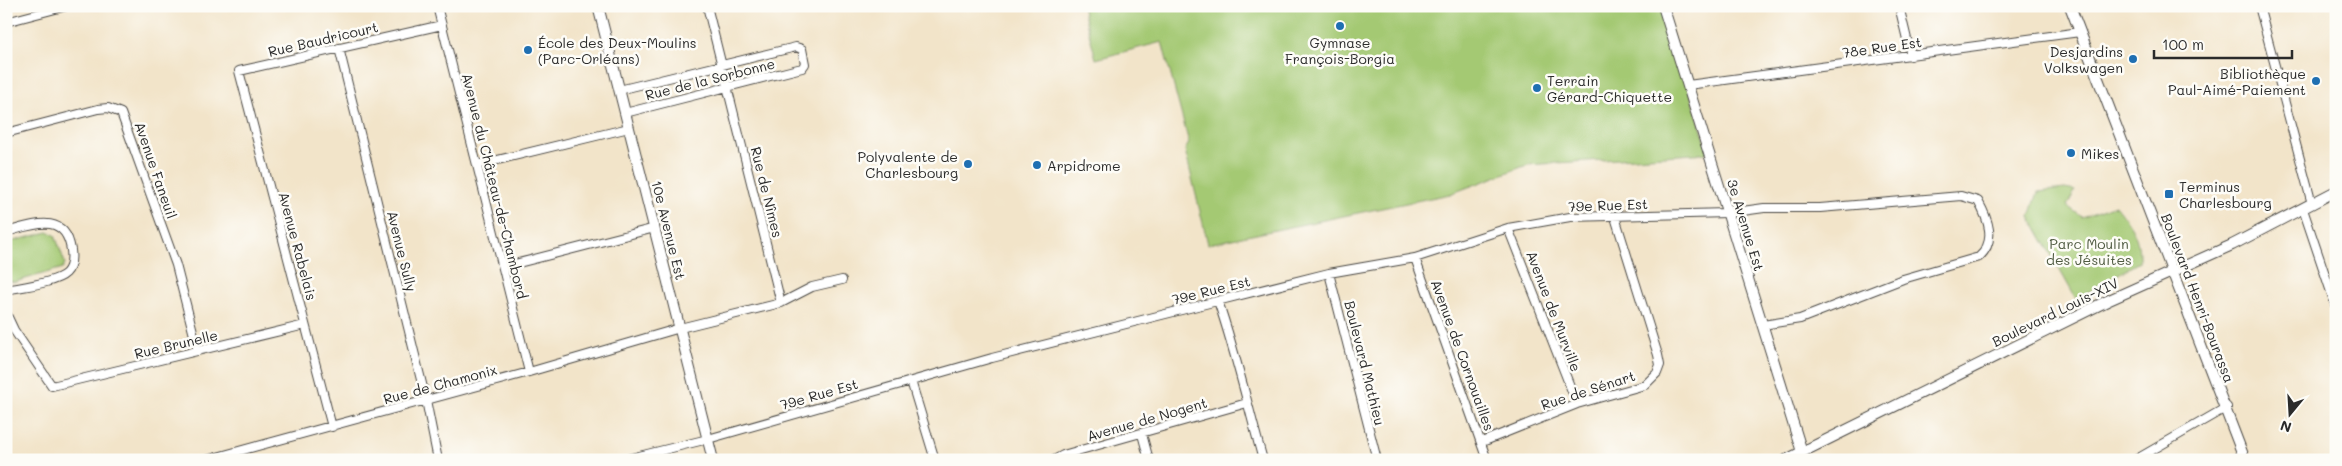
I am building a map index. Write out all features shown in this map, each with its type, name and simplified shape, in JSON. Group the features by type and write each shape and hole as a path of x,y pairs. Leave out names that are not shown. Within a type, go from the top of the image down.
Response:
{"main road":[{"name":"10e Avenue Est","path":"598,6 714,460"},
{"name":"3e Avenue Est","path":"1663,6 1802,452"},
{"name":"Boulevard Henri-Bourassa","path":"2070,6 2246,460"},
{"name":"Boulevard Louis-XIV","path":"1786,460 2173,270 2232,245 2336,191"}],"street":[{"path":"6,22 67,6"},
{"name":"Avenue du Château-de-Chambord","path":"437,6 529,372"},
{"name":"Rue de Nîmes","path":"707,6 781,303"},
{"path":"1899,6 1911,56"},
{"path":"2259,6 2307,206 2336,307"},
{"name":"Rue Baudricourt","path":"239,70 442,26"},
{"name":"78e Rue Est","path":"1688,85 2080,32"},
{"name":"Rue de la Sorbonne","path":"619,90 796,47 802,50 804,57 805,64 802,68 625,113"},
{"name":"Avenue Sully","path":"339,48 426,400 438,460"},
{"name":"Avenue Rabelais","path":"239,70 332,427"},
{"name":"Avenue Faneuil","path":"6,133 98,109 108,108 125,118 176,265 198,351"},
{"path":"477,165 629,128"},
{"name":"79e Rue Est","path":"623,460 708,439 911,381 1218,301 1329,273 1415,258 1508,228 1570,217 1728,213 1764,208 1820,208 1961,196 1978,201 1984,211 1990,233 1990,242 1986,251 1979,257 1903,279 1800,319 1763,325"},
{"name":"Rue de Sénart","path":"1482,442 1576,404 1645,385 1652,380 1660,365 1615,217"},
{"path":"6,232 42,223 54,224 67,235 72,257 70,267 66,273 57,278 6,290"},
{"path":"503,267 654,228"},
{"name":"Avenue de Murville","path":"1508,228 1576,404"},
{"name":"Avenue de Cornouailles","path":"1415,258 1487,460"},
{"name":"Boulevard Mathieu","path":"1329,273 1377,460"},
{"path":"680,328 781,303 812,286 842,280"},
{"path":"1218,301 1236,352 1247,404 1263,460"},
{"name":"Rue Brunelle","path":"6,313 14,330 52,386 305,326"},
{"name":"Rue de Chamonix","path":"206,460 332,427 680,328"},
{"path":"911,381 935,460"},
{"name":"Avenue de Nogent","path":"1054,460 1063,455 1247,404"},
{"path":"2135,460 2227,408"},
{"path":"1142,434 1150,460"}],"green space":[{"path":"1082,6 1663,6 1709,153 1527,165 1450,194 1208,244 1185,150 1189,143 1162,42 1096,59"},
{"name":"Parc Moulin des Jésuites","path":"2065,189 2075,191 2067,206 2082,217 2115,205 2133,231 2139,253 2139,262 2076,299 2030,217 2038,192"},
{"path":"48,232 55,235 65,263 63,268 15,282 8,281 6,243"}],"place":[{"name":"Gymnase François-Borgia","path":"1340,26"},
{"name":"École des Deux-Moulins (Parc-Orléans)","path":"528,50"},
{"name":"Desjardins Volkswagen","path":"2133,59"},
{"name":"Bibliothèque Paul-Aimé-Paiement","path":"2316,81"},
{"name":"Terrain Gérard-Chiquette","path":"1537,88"},
{"name":"Mikes","path":"2071,153"},
{"name":"Polyvalente de Charlesbourg","path":"968,164"},
{"name":"Arpidrome","path":"1037,165"},
{"name":"Terminus Charlesbourg","path":"2169,194"}]}
